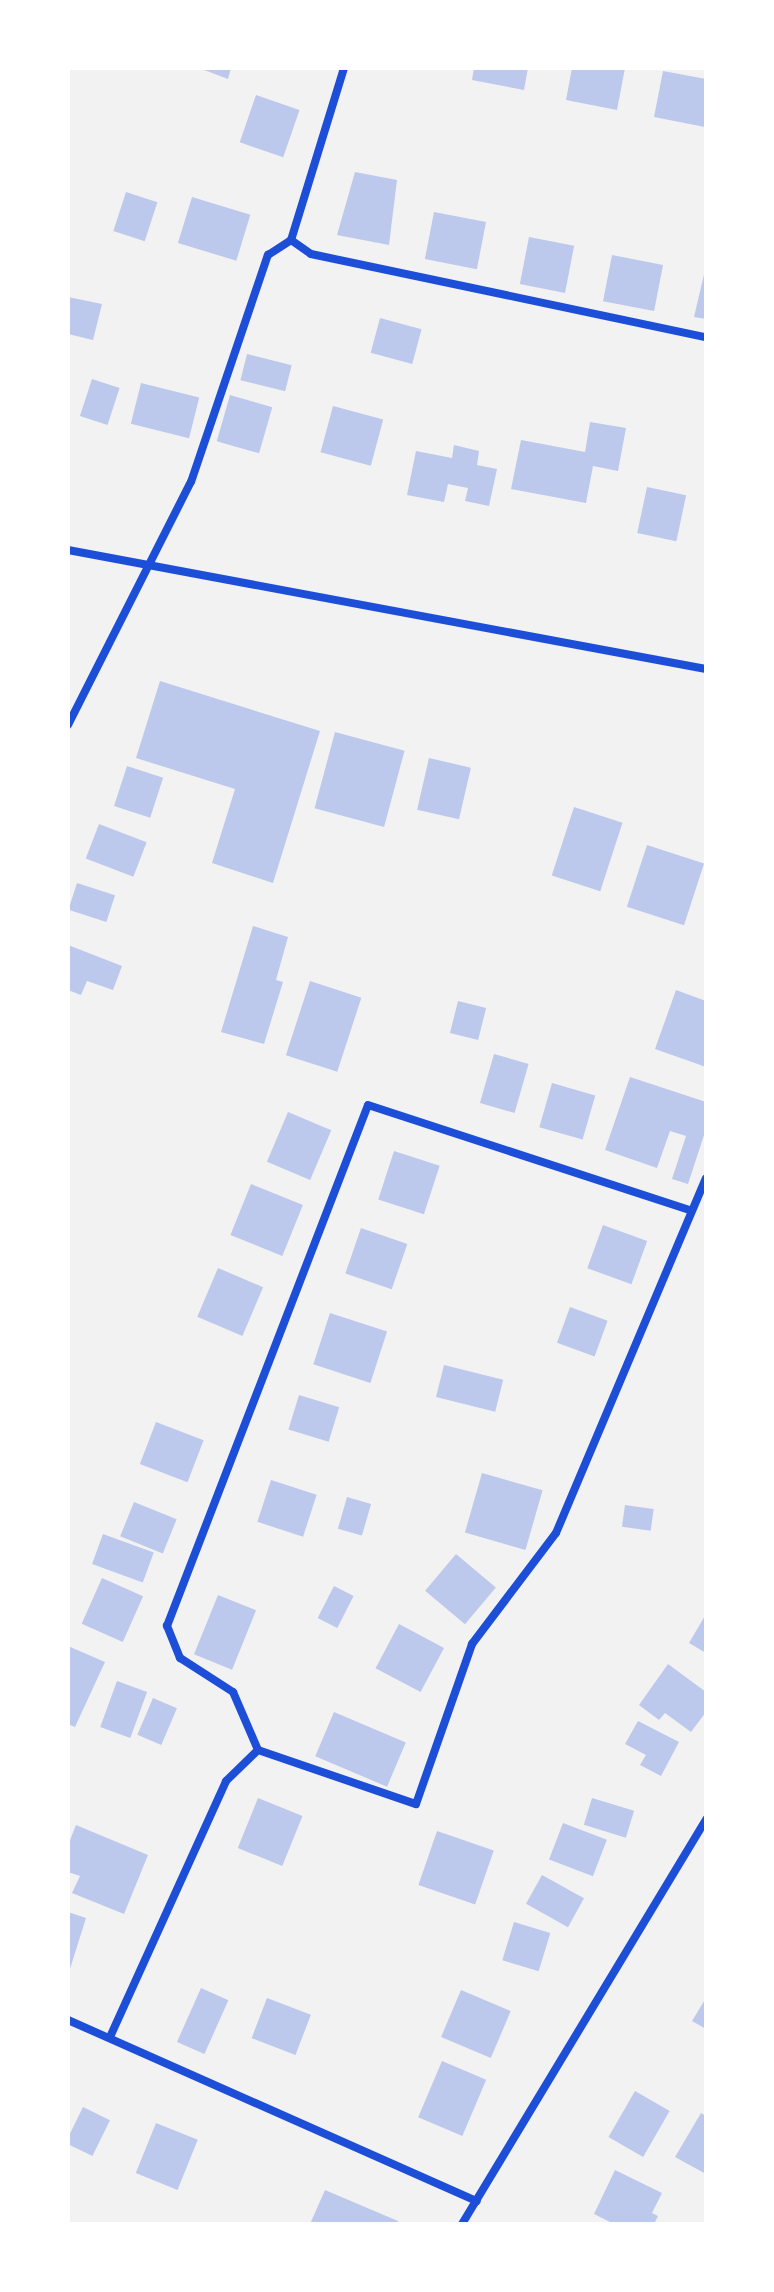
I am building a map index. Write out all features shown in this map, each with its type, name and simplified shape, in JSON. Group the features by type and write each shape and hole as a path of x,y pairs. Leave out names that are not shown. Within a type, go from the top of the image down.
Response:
{"street":[{"path":"68,725 145,565 191,482 268,255 291,240 344,68"},
{"path":"291,240 311,254 706,337"},
{"path":"68,550 706,669"},
{"path":"690,1210 368,1105 167,1626 180,1658 233,1692 258,1750 416,1804 472,1644 556,1533 706,1178"},
{"path":"110,2037 226,1781 258,1750"},
{"path":"462,2224 706,1819"},
{"path":"68,2020 477,2201"}],"building":[{"path":"199,68 231,68 228,79"},
{"path":"474,68 528,68 524,90 472,80"},
{"path":"572,68 625,68 617,110 566,100"},
{"path":"663,71 706,79 705,127 654,117"},
{"path":"256,95 299,110 283,157 240,142"},
{"path":"355,172 397,180 389,245 337,235"},
{"path":"126,192 157,202 145,241 113,231"},
{"path":"192,197 250,215 236,261 178,243"},
{"path":"434,212 486,222 477,269 425,259"},
{"path":"529,237 574,246 565,293 520,284"},
{"path":"612,255 663,265 654,311 603,301"},
{"path":"706,266 706,319 694,317"},
{"path":"68,297 102,304 93,340 68,334"},
{"path":"380,318 422,329 412,364 371,353"},
{"path":"247,354 292,365 285,391 240,380"},
{"path":"92,379 120,388 108,425 80,416"},
{"path":"141,383 199,398 189,438 131,424"},
{"path":"230,395 272,407 259,453 217,441"},
{"path":"333,406 383,419 371,466 321,452"},
{"path":"590,422 626,428 618,471 593,466 586,503 511,489 521,440 585,452"},
{"path":"454,445 479,451 477,465 497,469 489,506 465,501 468,488 448,484 444,502 407,495 416,451 452,458"},
{"path":"647,487 686,495 676,541 637,533"},
{"path":"160,681 320,731 273,883 212,863 235,789 136,758"},
{"path":"335,732 405,751 384,827 315,808"},
{"path":"429,758 471,768 459,819 417,810"},
{"path":"127,766 163,778 150,818 114,806"},
{"path":"574,807 623,823 600,891 552,875"},
{"path":"99,824 147,842 133,877 86,859"},
{"path":"647,845 704,864 684,925 627,907"},
{"path":"77,883 115,895 106,922 68,910"},
{"path":"253,926 288,937 276,980 283,982 264,1044 221,1032"},
{"path":"68,945 122,966 113,990 87,981 81,995 68,990"},
{"path":"310,981 361,998 337,1072 286,1055"},
{"path":"676,990 706,1001 706,1067 655,1049"},
{"path":"458,1001 486,1008 478,1040 450,1033"},
{"path":"494,1054 529,1064 515,1113 480,1103"},
{"path":"630,1077 706,1102 706,1129 688,1184 672,1179 686,1136 670,1131 657,1168 605,1150"},
{"path":"552,1083 595,1095 583,1140 539,1127"},
{"path":"288,1112 331,1130 310,1180 267,1162"},
{"path":"394,1151 440,1166 424,1214 378,1200"},
{"path":"251,1184 303,1205 282,1256 230,1235"},
{"path":"603,1225 647,1241 631,1284 587,1268"},
{"path":"361,1228 407,1244 392,1289 345,1273"},
{"path":"218,1268 263,1287 242,1336 197,1317"},
{"path":"570,1307 608,1321 595,1356 557,1343"},
{"path":"330,1313 387,1332 370,1383 313,1364"},
{"path":"444,1365 503,1380 495,1412 436,1397"},
{"path":"299,1395 339,1407 329,1442 288,1429"},
{"path":"156,1422 204,1440 187,1482 140,1464"},
{"path":"482,1473 543,1490 525,1550 465,1533"},
{"path":"271,1480 317,1495 303,1537 257,1522"},
{"path":"347,1497 371,1504 362,1536 338,1529"},
{"path":"134,1502 177,1519 163,1554 120,1536"},
{"path":"625,1505 654,1509 651,1531 622,1527"},
{"path":"103,1534 154,1552 143,1583 92,1564"},
{"path":"456,1554 496,1587 465,1624 425,1591"},
{"path":"102,1578 143,1596 123,1642 82,1624"},
{"path":"334,1586 354,1596 337,1628 318,1618"},
{"path":"218,1595 256,1610 232,1670 194,1654"},
{"path":"706,1614 706,1653 689,1643"},
{"path":"399,1624 444,1648 421,1692 376,1668"},
{"path":"68,1646 105,1662 75,1727 68,1724"},
{"path":"668,1664 706,1692 706,1712 691,1732 665,1713 659,1720 639,1705"},
{"path":"117,1681 147,1692 130,1738 100,1727"},
{"path":"153,1698 177,1708 161,1745 137,1735"},
{"path":"334,1712 406,1742 387,1787 315,1756"},
{"path":"638,1721 679,1742 661,1776 640,1765 646,1755 625,1744"},
{"path":"258,1798 303,1816 282,1866 238,1848"},
{"path":"592,1798 634,1811 626,1838 584,1825"},
{"path":"563,1823 607,1840 593,1876 549,1859"},
{"path":"76,1825 148,1855 124,1914 72,1893 80,1876 68,1872 68,1845"},
{"path":"437,1831 494,1851 475,1904 418,1885"},
{"path":"542,1875 584,1898 568,1927 526,1904"},
{"path":"68,1912 86,1918 69,1972 68,1971"},
{"path":"514,1922 550,1933 539,1971 502,1960"},
{"path":"201,1988 228,2000 204,2054 177,2042"},
{"path":"461,1990 511,2011 491,2058 441,2037"},
{"path":"267,1998 311,2015 295,2055 252,2038"},
{"path":"706,1998 706,2029 692,2021"},
{"path":"442,2061 486,2080 462,2136 418,2117"},
{"path":"635,2091 670,2111 643,2157 609,2137"},
{"path":"83,2107 110,2120 92,2156 68,2144 68,2138"},
{"path":"701,2113 706,2116 706,2174 675,2157"},
{"path":"156,2123 198,2140 177,2190 136,2173"},
{"path":"615,2170 662,2193 652,2213 658,2216 654,2224 614,2224 594,2214"},
{"path":"325,2190 398,2221 397,2224 310,2224"}]}
